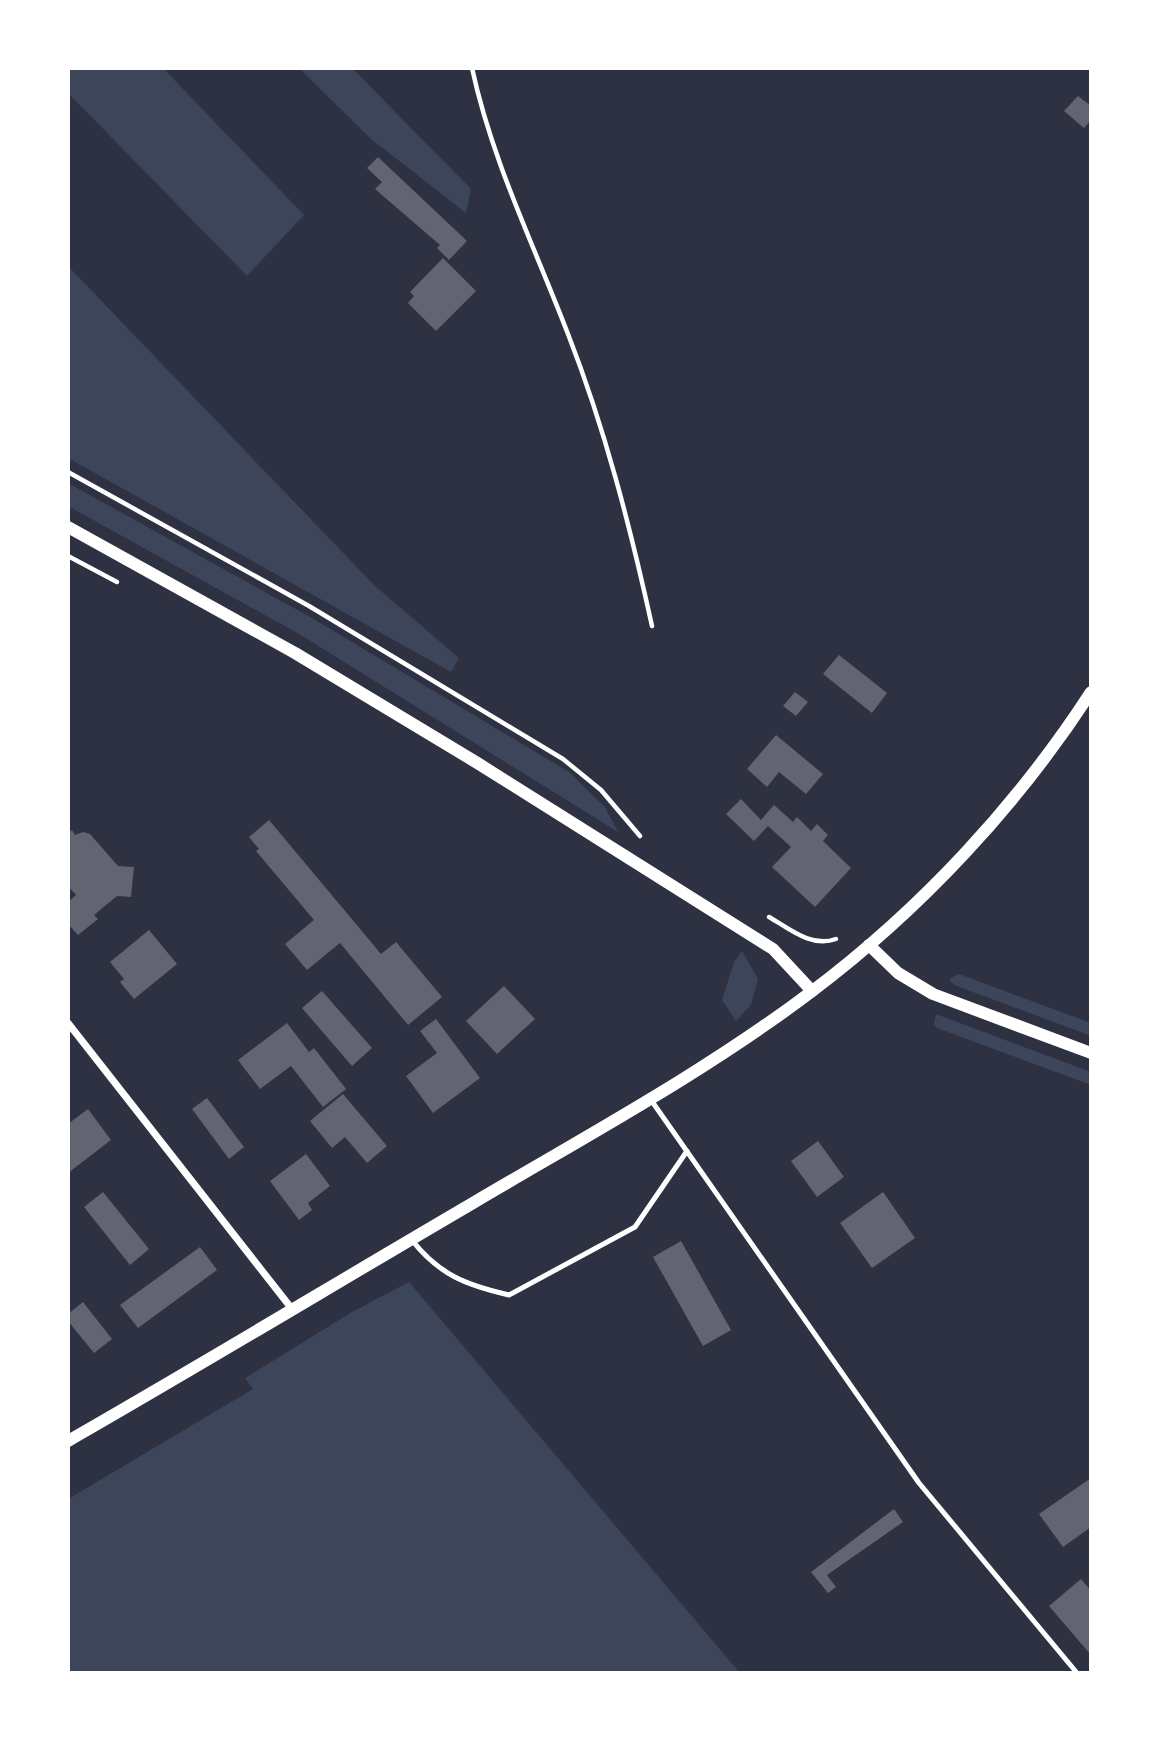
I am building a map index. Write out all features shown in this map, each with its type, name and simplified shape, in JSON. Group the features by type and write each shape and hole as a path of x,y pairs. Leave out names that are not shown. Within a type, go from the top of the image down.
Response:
{"street":[{"path":"68,527 295,653 479,764 773,948 812,991"},
{"path":"68,1441 651,1100 812,991 869,945 924,895 1007,805 1091,692"},
{"path":"869,945 898,973 933,994 1091,1053"},
{"path":"68,1023 292,1309"}],"lane":[{"path":"651,1100 919,1483 1077,1673"},
{"path":"411,1239 428,1260 468,1285 509,1295 635,1227 688,1151"}],"path":[{"path":"472,68 481,108 516,210 568,332 604,431 628,519 652,625"},
{"path":"68,472 309,606 563,760 601,790 637,835 649,842"},
{"path":"68,556 128,589"},
{"path":"765,915 812,942 825,943 836,939"}],"shaded area":[{"path":"68,68 163,68 304,215 247,276 68,93"},
{"path":"299,68 352,68 471,189 466,213 371,139"},
{"path":"68,266 374,585 459,658 451,672 68,458"},
{"path":"68,483 312,618 569,772 605,807 618,832 299,634 68,506"},
{"path":"742,951 758,979 751,1005 736,1021 722,1000 734,962"},
{"path":"959,974 1091,1023 1091,1036 954,985 949,979"},
{"path":"936,1014 1091,1072 1091,1085 937,1028 934,1025"},
{"path":"409,1282 740,1673 68,1673 68,1499 253,1389 245,1378 352,1312"}],"building":[{"path":"1078,96 1091,106 1091,120 1084,128 1064,111"},
{"path":"378,157 467,241 449,260 437,248 440,245 375,189 382,182 367,168"},
{"path":"443,258 476,291 436,331 408,303 414,296 410,292"},
{"path":"839,655 887,693 872,713 823,674"},
{"path":"795,692 808,702 796,716 783,706"},
{"path":"776,735 823,774 806,794 779,772 767,787 747,769"},
{"path":"741,799 761,820 774,805 793,822 797,817 811,831 817,824 828,835 823,841 851,868 815,907 772,867 791,847 768,826 754,841 726,814"},
{"path":"269,820 381,954 396,942 442,997 408,1025 340,943 307,970 285,944 314,920 256,851 259,849 249,837"},
{"path":"72,830 75,835 83,832 90,834 118,866 134,867 131,897 117,896 94,915 98,919 78,935 68,924 68,902 76,895 68,886 68,833"},
{"path":"149,930 177,964 134,999 120,982 124,979 110,962"},
{"path":"504,986 535,1019 497,1054 466,1021"},
{"path":"322,991 372,1048 352,1066 302,1008"},
{"path":"436,1019 480,1078 433,1113 406,1076 437,1053 420,1031"},
{"path":"287,1023 309,1052 314,1048 346,1089 323,1107 291,1066 260,1089 238,1060"},
{"path":"343,1094 387,1146 367,1163 345,1137 332,1148 310,1121"},
{"path":"207,1098 244,1147 229,1159 192,1109"},
{"path":"88,1109 111,1140 68,1173 68,1124"},
{"path":"818,1141 844,1177 817,1197 791,1161"},
{"path":"306,1154 330,1186 308,1203 312,1210 299,1220 270,1181"},
{"path":"103,1192 149,1249 130,1265 84,1207"},
{"path":"883,1192 915,1238 872,1268 840,1223"},
{"path":"681,1241 731,1330 703,1346 653,1257"},
{"path":"200,1247 217,1270 138,1328 120,1305"},
{"path":"83,1302 112,1339 94,1353 68,1321 68,1314"},
{"path":"1091,1478 1091,1527 1063,1547 1039,1514"},
{"path":"894,1509 903,1522 827,1575 836,1587 828,1593 811,1572"},
{"path":"1081,1579 1091,1591 1091,1655 1049,1606"}]}
